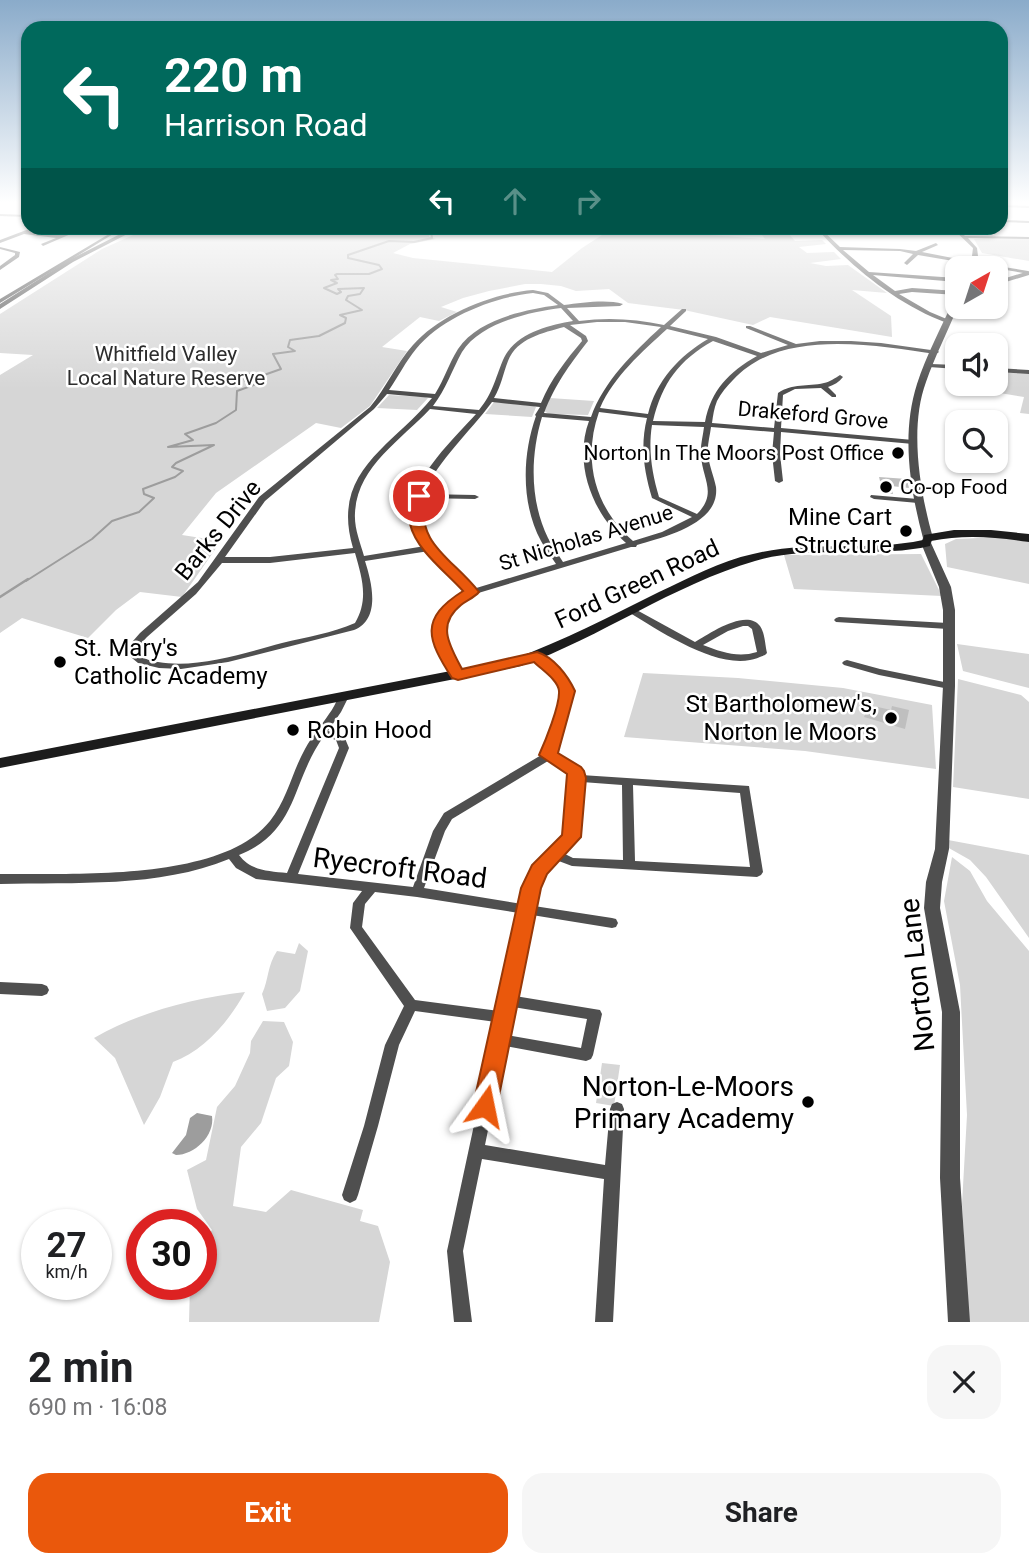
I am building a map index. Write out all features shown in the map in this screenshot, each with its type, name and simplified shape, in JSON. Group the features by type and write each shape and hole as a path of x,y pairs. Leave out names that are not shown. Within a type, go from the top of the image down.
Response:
{"main road":[{"name":"Ford Green Road","path":"0,763 343,698 537,657 704,575 754,557 800,550 917,547 927,540 948,533 977,531 1029,538"}],"street":[{"path":"1,305 62,266"},
{"path":"1,305 65,266"},
{"path":"857,266 893,293 925,312 947,321"},
{"path":"1008,269 1029,273"},
{"path":"865,273 945,279"},
{"path":"1008,279 1029,273"},
{"path":"893,293 912,290 945,292"},
{"name":"Barks Drive","path":"359,554 368,592 367,608 359,625 349,630 201,664 163,665 141,660 129,651 181,605 220,560 247,517 262,499 372,408 387,392 414,347 435,326 468,308 532,292 546,294 578,323"},
{"path":"359,554 351,513 359,485 368,468 437,396 456,353 469,340 489,326 516,316 561,307 620,304"},
{"path":"633,545 609,525 596,497 586,458 587,436 596,410 616,375 684,310"},
{"path":"472,592 430,548 417,527 415,515 419,496 436,464 491,400 505,357 510,350 530,335 565,325 629,321 666,326 715,338 760,355"},
{"name":"Norton Lane","path":"947,321 931,366 921,384 914,442 918,501 927,540 945,587 949,610 949,686 942,849 934,882 932,908 951,1012 950,1178 959,1322"},
{"path":"561,565 547,548 540,532 530,488 531,440 538,415 563,368 585,341 584,337 565,325"},
{"path":"748,327 795,346"},
{"path":"698,517 656,498 646,458 646,439 666,377 682,359 702,343 715,338"},
{"name":"St Nicholas Avenue","path":"458,675 438,638 440,621 454,603 472,592 679,529 698,517 712,498 704,451 712,405 727,380 747,361 795,346 859,344 936,352"},
{"path":"931,366 945,367"},
{"path":"1008,371 1029,372"},
{"path":"779,481 776,430 780,394 786,388 796,386 835,383 840,377"},
{"path":"823,386 834,396"},
{"path":"387,392 437,396"},
{"path":"491,400 544,405"},
{"path":"426,407 481,412"},
{"name":"Drakeford Grove","path":"596,410 710,425 914,442"},
{"path":"538,415 592,419"},
{"path":"419,496 475,497"},
{"path":"874,497 918,501"},
{"path":"220,560 270,560 430,548"},
{"path":"633,611 695,646 714,653 752,657 762,653 757,629 751,623 744,622 731,626 695,646"},
{"path":"839,621 947,626"},
{"path":"417,892 439,831 448,816 548,755 556,736 567,691 562,679 537,657"},
{"path":"847,663 949,686"},
{"path":"0,878 166,871 231,854 256,841 277,820 309,751 340,708 343,698"},
{"path":"290,878 344,748 340,738 321,732"},
{"path":"463,1322 455,1251 502,1017 508,1001 531,888 539,870 571,837 577,778 575,771 548,755"},
{"path":"555,854 572,862 757,872 745,789 577,778"},
{"path":"626,782 629,866"},
{"name":"Ryecroft Road","path":"231,854 240,865 256,874 371,889 417,892 612,923"},
{"path":"371,889 359,903 356,928 411,1005 502,1017"},
{"path":"0,988 42,990"},
{"path":"498,1039 586,1055 595,1014 508,1001"},
{"path":"350,1195 372,1126 392,1045 411,1005"},
{"path":"604,1322 611,1243 611,1173 617,1109"},
{"path":"476,1150 611,1173"}],"green space":[{"name":"Whitfield Valley Local Nature Reserve","path":"76,266 489,266 552,272 560,266 849,266 887,293 852,290 891,316 892,337 770,317 753,325 684,310 628,303 609,289 576,291 561,286 525,284 463,298 441,307 457,312 439,321 420,317 382,347 407,351 370,406 341,428 316,423 216,493 182,535 221,541 182,597 140,592 116,610 88,638 22,618 0,633 0,375 33,355 0,353 0,314"},
{"path":"1008,373 1029,374 1029,414 1020,413 1024,397 1008,394"},
{"path":"389,395 428,398 417,410 377,408"},
{"path":"550,398 594,401 588,415 549,414 544,411"},
{"path":"494,402 536,407 532,417 485,414"},
{"path":"1000,537 1029,542 1029,584 947,567 945,544 956,539"},
{"path":"921,554 942,596 794,589 784,555"},
{"path":"957,644 1029,654 1029,688 963,671"},
{"path":"643,673 738,678 843,688 932,705 936,769 805,751 624,737"},
{"path":"958,679 1021,695 1029,702 1029,799 953,787"},
{"path":"948,840 1029,855 1029,938 986,877 970,860 947,847"},
{"path":"952,857 970,871 987,901 1029,951 1029,1322 969,1322 962,1204 967,1115 960,985 944,901"},
{"path":"299,943 308,951 300,991 285,1008 267,1011 262,994 274,957 277,951 295,954"},
{"path":"245,992 215,1033 195,1050 173,1062 160,1097 144,1125 115,1058 94,1038 129,1021 167,1008"},
{"path":"263,1021 284,1022 293,1042 289,1066 276,1078 261,1123 241,1147 233,1206 266,1212 291,1190 363,1210 360,1221 378,1226 390,1262 379,1322 189,1322 190,1300 217,1300 217,1209 197,1209 187,1170 206,1160 217,1107 235,1086 250,1053 251,1041"},
{"path":"602,1063 620,1065 614,1106 596,1103"}],"shaded area":[{"path":"197,1113 212,1116 207,1137 190,1152 176,1155 172,1153 186,1135 190,1118"}],"building":[{"name":"Co-op Food","path":"879,477 907,479 909,488 891,486 893,494 883,493"},
{"name":"St Bartholomew's, Norton le Moors","path":"869,705 891,710 892,706 909,710 905,729 864,717"}],"waterway":[{"path":"26,581 92,539 112,521 139,512 154,498 144,494 143,489 175,477 183,471 172,467 176,463 214,445 168,447 193,440 185,434 216,423 236,410 237,391 265,381 245,381 244,378 248,374 264,375 281,369 273,354 295,351 288,347 290,340 319,336 345,323 346,318 340,315 362,310 346,300 348,296 360,294 364,288 338,289 341,292 337,294 324,288 337,283 331,280 338,279 335,275 369,274 382,269 380,266"},
{"path":"0,597 28,579"}],"place":[{"name":"Norton In The Moors Post Office","path":"898,453"},
{"name":"Co-op Food","path":"886,487"},
{"name":"Mine Cart Structure","path":"906,531"},
{"name":"St. Mary's Catholic Academy","path":"60,662"},
{"name":"St Bartholomew's, Norton le Moors","path":"891,718"},
{"name":"Robin Hood","path":"293,730"},
{"name":"Norton-Le-Moors Primary Academy","path":"808,1102"}],"route":[{"path":"419,496 415,515 417,527 429,546 461,584 472,592 454,603 440,621 438,638 458,675 537,657 562,679 567,691 556,736 548,755 552,760 575,771 577,778 571,837 539,870 531,888 485,1106"}]}
